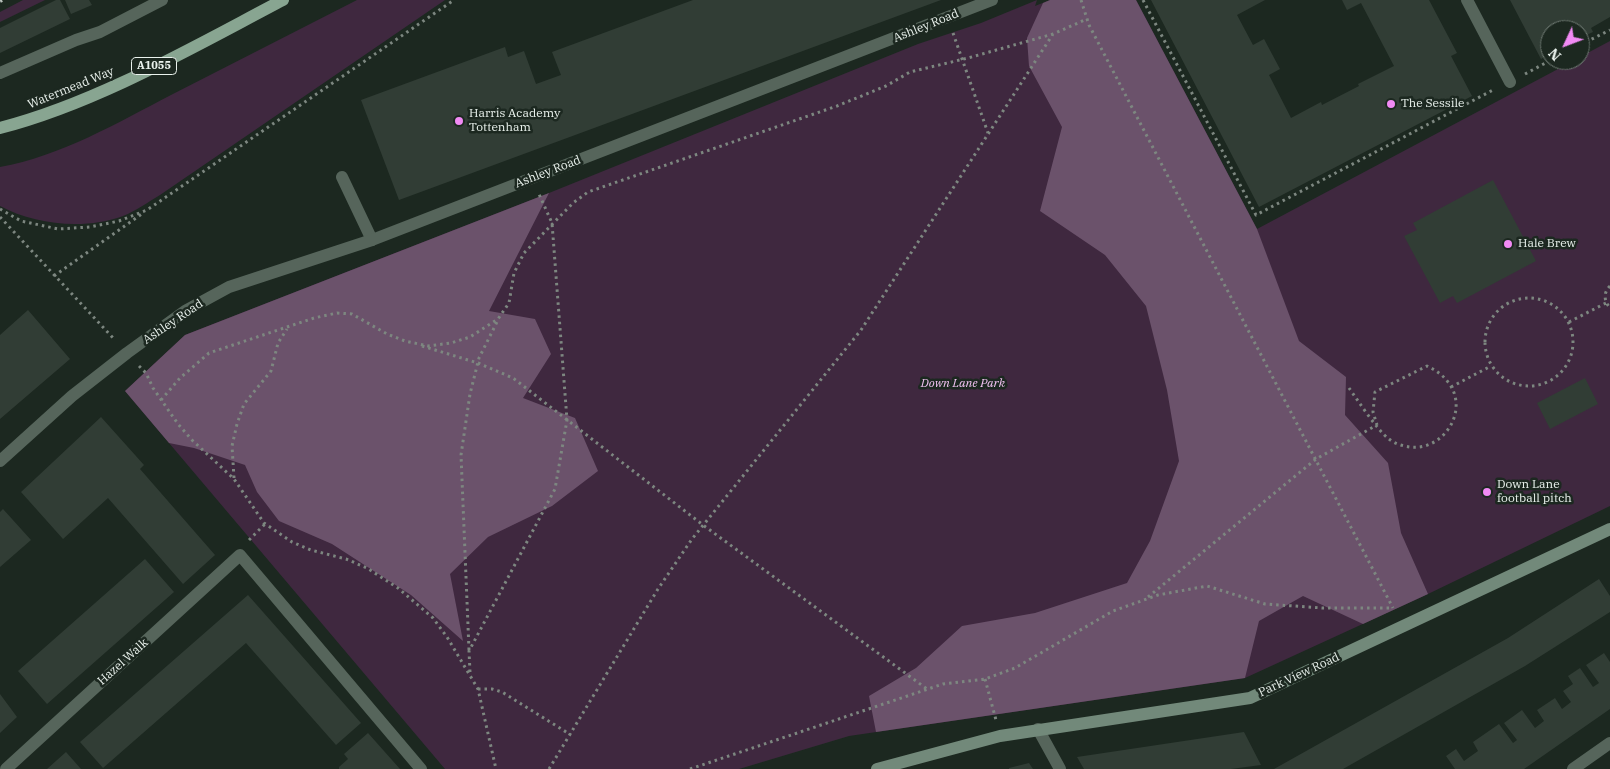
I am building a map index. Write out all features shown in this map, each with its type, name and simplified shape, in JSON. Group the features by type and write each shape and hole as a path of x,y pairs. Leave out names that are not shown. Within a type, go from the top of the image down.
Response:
{"main road":[{"name":"Watermead Way","path":"0,128 21,123 118,84 283,0"}],"street":[{"path":"0,73 76,40 100,32 162,0"},
{"name":"Ashley Road","path":"0,461 72,396 116,362 185,311 229,287 372,240 992,0"},
{"path":"1467,0 1510,82"},
{"path":"342,176 372,240"},
{"name":"Park View Road","path":"877,769 1000,736 1250,698 1610,529"},
{"name":"Hazel Walk","path":"6,769 240,556 421,769"},
{"path":"1038,729 1060,769"},
{"path":"1572,769 1610,743"}],"path":[{"path":"54,276 454,0"},
{"path":"1081,0 1087,19 1403,626"},
{"path":"1143,0 1256,215 1540,66"},
{"path":"470,674 461,455 470,394 478,363 498,319 509,303 518,263 528,247 573,203 588,192 837,106 886,86 910,72 1053,34 1087,19"},
{"path":"951,28 988,133"},
{"path":"1590,40 1610,30"},
{"path":"549,769 658,589 703,525 861,330 1053,34"},
{"path":"469,651 555,489 566,420 552,223 536,187"},
{"path":"0,209 21,221 58,228 90,227 119,221 148,210"},
{"path":"0,217 107,331"},
{"path":"1610,286 1606,291 1606,303 1610,308"},
{"path":"1521,298 1541,299 1554,304 1569,322 1574,338 1573,351 1567,367 1552,381 1528,387 1517,385 1500,376 1491,366 1484,344 1485,332 1494,313 1501,306 1521,298"},
{"path":"1569,322 1606,303"},
{"path":"162,400 180,378 210,353 314,318 337,312 352,314 387,334 478,363 513,378 703,525 928,689"},
{"path":"405,341 428,346 451,343 470,337 498,319"},
{"path":"234,479 232,446 244,404 271,371 278,343 287,328"},
{"path":"1349,388 1377,424 1389,439 1400,445 1419,448 1429,445 1448,432 1455,417 1456,404 1451,387 1440,372 1427,366 1375,392 1373,412 1377,424"},
{"path":"1451,387 1491,366"},
{"path":"142,369 178,424 192,440 234,479 265,524 292,542 367,568 398,588 433,618 478,689 496,769"},
{"path":"1146,599 1316,459 1377,424"},
{"path":"250,539 265,524"},
{"path":"690,769 943,684 985,679 1015,668 1113,611 1158,595 1207,586 1265,604 1323,608 1393,608"},
{"path":"985,679 1000,736"},
{"path":"478,689 492,689 502,692 571,735"}],"green space":[{"path":"23,0 45,0 0,22 0,12"},
{"path":"357,0 445,0 160,195 128,214 93,223 60,223 29,218 0,206 0,167 23,162 67,147"},
{"name":"Down Lane Park","path":"1037,0 1035,6 1050,0 1136,0 1257,229 1556,70 1590,70 1590,52 1610,41 1610,506 1428,594 1245,678 849,736 739,769 445,769 125,391 185,335 549,193 918,44 981,23"}],"shaded area":[{"path":"1050,0 1136,0 1257,229 1299,341 1346,377 1345,415 1388,463 1401,533 1428,594 1363,624 1303,596 1259,621 1245,678 876,732 869,696 916,668 962,626 1035,613 1127,583 1150,541 1179,461 1167,390 1146,306 1105,255 1040,211 1062,127 1029,66 1027,38 1043,3"},
{"path":"549,193 489,311 535,319 551,354 523,398 575,418 598,471 552,506 488,537 450,574 463,641 411,595 332,544 279,521 257,492 245,465 194,448 169,443 125,391 185,335"}],"building":[{"path":"56,0 60,0 70,19 0,53 0,28"},
{"path":"65,0 89,0 92,5 71,14"},
{"path":"693,0 941,0 399,200 361,100 505,47 508,57 524,51 536,84 561,75 552,52"},
{"name":"The Sessile","path":"1151,0 1265,0 1237,15 1253,45 1264,39 1280,69 1269,75 1291,118 1321,102 1322,105 1394,66 1361,3 1347,10 1342,0 1429,0 1457,53 1451,56 1472,96 1259,207"},
{"path":"1510,0 1610,0 1610,17 1591,28 1593,32 1590,33 1590,20 1540,20 1540,57"},
{"path":"1493,180 1536,261 1457,303 1453,296 1440,303 1404,236 1417,230 1413,223"},
{"path":"28,310 70,359 0,419 0,335"},
{"path":"1585,378 1598,404 1550,429 1537,403"},
{"path":"101,417 144,465 140,469 215,555 183,584 108,498 63,539 21,492"},
{"path":"3,509 31,540 0,567 0,512"},
{"path":"145,559 174,592 47,704 18,671"},
{"path":"1599,579 1610,596 1610,612 1525,666 1343,769 1274,769 1508,638"},
{"path":"248,595 361,723 336,745 246,643 103,768 80,742"},
{"path":"1604,653 1610,662 1610,709 1524,769 1455,769 1446,756 1456,749 1464,761 1478,751 1473,742 1499,724 1513,743 1517,740 1504,723 1522,710 1535,728 1544,721 1537,710 1555,698 1562,709 1571,702 1563,691 1573,684 1568,676 1580,668 1593,687 1599,683 1586,665"},
{"path":"0,694 17,717 0,733"},
{"path":"1244,732 1261,765 1231,769 1084,769 1077,757"},
{"path":"368,733 400,769 339,769 348,759 344,754"},
{"path":"66,752 81,769 47,769"},
{"path":"1029,763 1033,769 1009,769 1009,768"}],"place":[{"name":"The Sessile","path":"1391,104"},
{"name":"Harris Academy Tottenham","path":"459,121"},
{"name":"Hale Brew","path":"1508,244"},
{"name":"Down Lane football pitch","path":"1487,492"}]}
